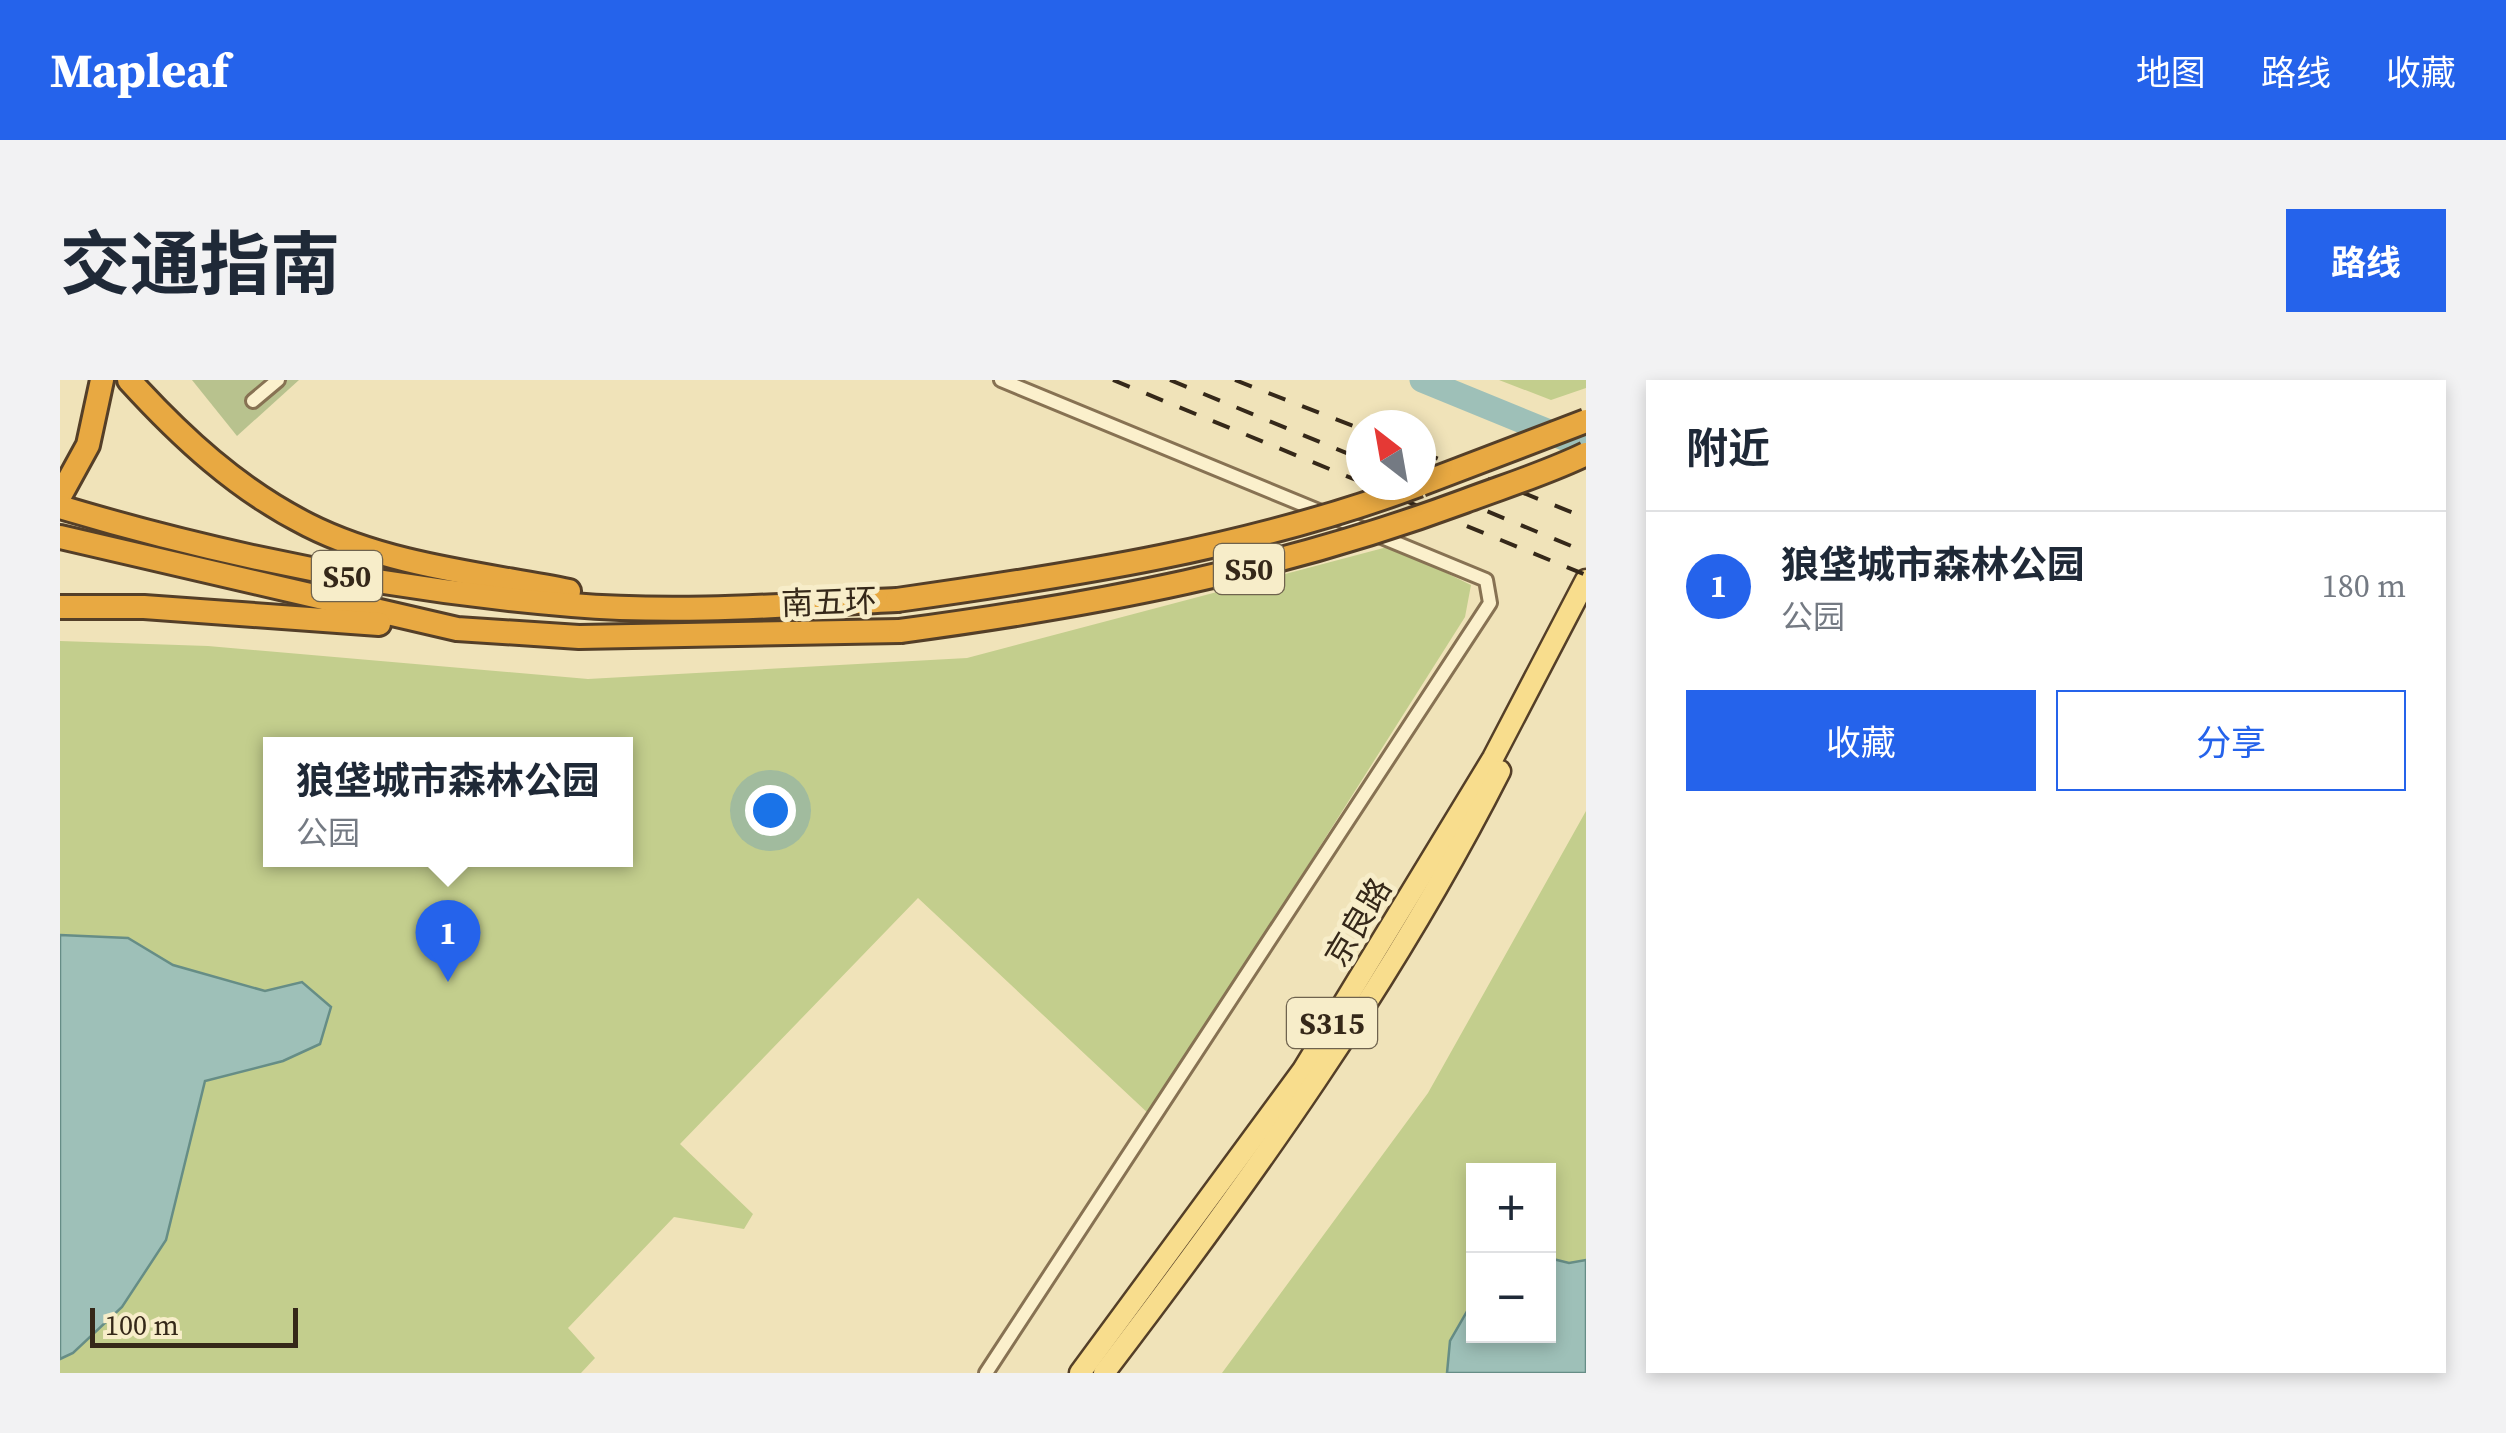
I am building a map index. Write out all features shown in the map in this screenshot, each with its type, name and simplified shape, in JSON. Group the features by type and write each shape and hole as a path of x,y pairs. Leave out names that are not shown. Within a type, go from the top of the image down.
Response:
{"highway":[{"path":"60,496 88,445 102,380"},
{"path":"129,380 217,466 310,526 402,558 641,606"},
{"name":"南五环","path":"1436,479 1586,422"},
{"name":"南五环","path":"60,537 457,630 579,636 900,632 1083,606 1206,581 1408,522 1586,454"},
{"name":"南五环","path":"60,507 250,557 398,586 576,605 641,606 897,600 1072,576 1198,550 1369,500"},
{"path":"60,607 144,608 457,630"}],"main road":[{"name":"京良路","path":"1104,1373 1345,1032 1459,852 1586,580"},
{"name":"京良路","path":"1080,1373 1303,1070 1586,605"}],"street":[{"path":"253,401 278,380"},
{"path":"986,1373 1490,603 1486,580 1413,546 1002,380"}],"green space":[{"path":"192,380 299,380 237,436"},
{"path":"1499,380 1586,380 1586,388 1551,400"},
{"path":"1391,546 1471,585 1465,617 1150,1115 918,898 680,1144 753,1214 744,1229 674,1217 568,1328 595,1358 581,1373 60,1373 60,641 208,646 588,679 967,658"},
{"path":"1586,811 1586,1373 1222,1373 1428,1093"}],"water":[{"path":"60,935 128,938 173,965 265,991 302,982 331,1007 320,1044 283,1061 205,1081 166,1240 122,1307 73,1353 60,1359"},
{"path":"1556,1260 1569,1263 1586,1260 1586,1373 1447,1373 1450,1341 1466,1313 1466,1343 1556,1343"}],"waterway":[{"path":"1422,380 1586,447"}],"railway":[{"path":"1113,380 1346,476"},
{"path":"1170,380 1346,453"},
{"path":"1235,380 1346,423"},
{"path":"1436,458 1586,518"},
{"path":"1436,490 1586,552"},
{"path":"1404,500 1586,575"}],"place":[{"name":"狼垡城市森林公园","path":"448,982"}]}
